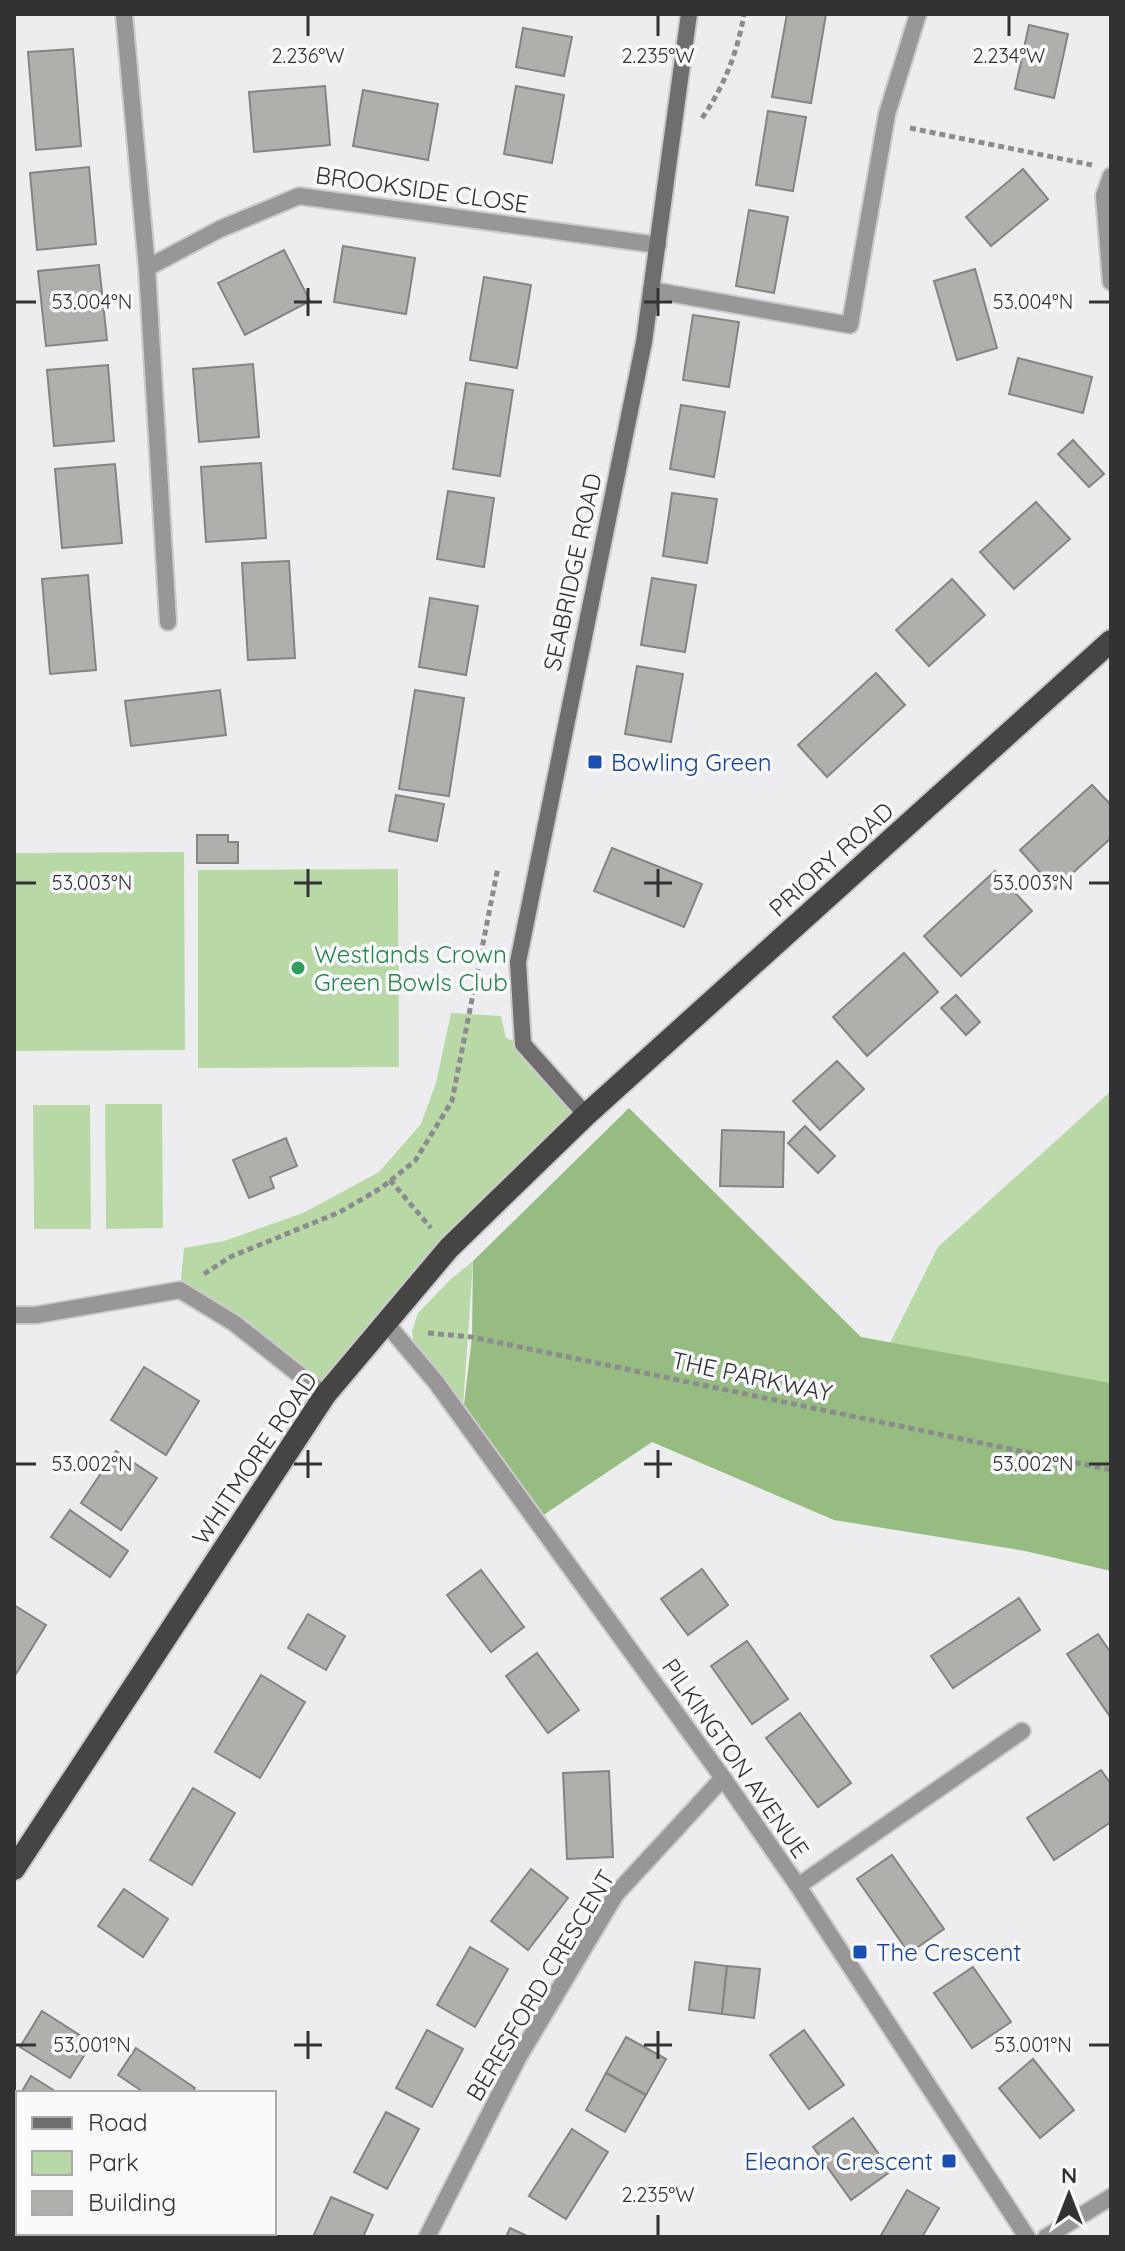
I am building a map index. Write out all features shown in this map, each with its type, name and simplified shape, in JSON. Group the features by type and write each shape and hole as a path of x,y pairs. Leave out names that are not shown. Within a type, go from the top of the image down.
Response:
{"highway":[{"name":"PRIORY ROAD","path":"586,1115 1111,641"},
{"name":"WHITMORE ROAD","path":"14,1869 325,1395 449,1248 586,1115"}],"main road":[{"name":"SEABRIDGE ROAD","path":"586,1115 523,1044 518,962 644,342 689,14"}],"street":[{"path":"124,14 147,268 168,622"},
{"path":"651,290 850,325 885,123 918,14"},
{"path":"1111,176 1104,196 1111,282"},
{"name":"BROOKSIDE CLOSE","path":"147,268 220,229 299,196 658,245"},
{"path":"14,1315 36,1315 180,1290 234,1323 325,1395"},
{"name":"PILKINGTON AVENUE","path":"385,1322 435,1381 723,1778 798,1886 1027,2237"},
{"path":"798,1886 1022,1731"},
{"name":"BERESFORD CRESCENT","path":"427,2237 518,2058 616,1894 723,1778"},
{"path":"1046,2237 1111,2197"}],"path":[{"path":"671,143 690,135 714,101 739,42 744,14"},
{"path":"885,123 1096,165"},
{"path":"180,1290 230,1257 340,1212 415,1161 452,1101 498,867"},
{"path":"390,1180 449,1248"},
{"name":"THE PARKWAY","path":"385,1322 412,1331 472,1337 1111,1470"}],"green space":[{"path":"184,852 185,1050 14,1051 14,853"},
{"name":"Westlands Crown Green Bowls Club","path":"398,869 399,1067 198,1068 198,870"},
{"path":"451,1013 501,1016 506,1038 523,1044 586,1115 325,1395 180,1290 184,1248 224,1241 303,1213 379,1172 421,1124 436,1083"},
{"path":"1111,1091 1111,1383 890,1343 938,1247"},
{"path":"105,1104 162,1104 163,1228 106,1229"},
{"path":"33,1105 90,1105 91,1229 34,1229"},
{"path":"629,1108 861,1337 1111,1383 1111,1571 1025,1551 834,1520 652,1442 536,1520 462,1422 472,1337 473,1261"},
{"path":"473,1261 462,1422 414,1348 412,1331 418,1313"}],"building":[{"path":"787,14 826,14 811,103 772,97"},
{"path":"1029,25 1068,34 1054,98 1015,89"},
{"path":"523,28 572,37 564,76 516,67"},
{"path":"73,49 81,146 36,150 28,52"},
{"path":"325,86 330,145 254,152 249,92"},
{"path":"516,86 564,95 552,163 504,154"},
{"path":"363,90 438,104 428,160 353,146"},
{"path":"768,111 806,117 793,191 756,185"},
{"path":"89,167 96,244 37,250 30,173"},
{"path":"1023,169 1048,199 991,246 966,217"},
{"path":"749,210 788,217 774,293 736,286"},
{"path":"343,246 415,258 406,314 334,302"},
{"path":"284,250 310,301 245,335 218,283"},
{"path":"99,265 107,340 46,346 38,271"},
{"path":"975,269 997,348 957,360 934,281"},
{"path":"484,277 531,285 517,368 470,360"},
{"path":"693,315 739,322 729,387 683,380"},
{"path":"1018,358 1092,377 1083,413 1009,394"},
{"path":"253,364 259,437 199,442 193,369"},
{"path":"108,365 114,441 54,446 47,370"},
{"path":"466,383 513,390 500,476 453,469"},
{"path":"681,405 725,412 714,477 670,469"},
{"path":"1073,440 1104,474 1089,487 1058,454"},
{"path":"261,463 266,538 206,542 201,467"},
{"path":"115,464 122,543 62,548 55,469"},
{"path":"448,491 494,498 484,567 437,559"},
{"path":"672,493 717,499 707,563 663,556"},
{"path":"1036,502 1070,539 1014,589 980,552"},
{"path":"289,561 295,658 248,660 242,563"},
{"path":"88,575 96,670 50,674 42,579"},
{"path":"652,578 696,585 685,652 641,645"},
{"path":"952,579 985,615 929,666 896,630"},
{"path":"430,598 478,606 466,675 419,667"},
{"path":"637,666 683,674 671,742 625,734"},
{"path":"876,673 905,705 827,777 798,745"},
{"path":"220,690 226,735 131,746 125,701"},
{"path":"415,690 464,698 449,796 399,789"},
{"path":"1092,785 1111,805 1111,838 1055,889 1020,850"},
{"path":"396,795 444,804 437,841 389,831"},
{"path":"197,835 228,835 228,842 238,842 238,863 197,863"},
{"path":"612,848 702,884 684,927 594,891"},
{"path":"995,871 1032,911 961,976 924,936"},
{"path":"904,953 938,992 867,1056 833,1017"},
{"path":"956,995 980,1022 966,1035 941,1008"},
{"path":"837,1061 864,1089 820,1130 793,1101"},
{"path":"805,1126 835,1156 818,1173 788,1143"},
{"path":"722,1130 784,1132 783,1187 720,1186"},
{"path":"286,1138 297,1166 270,1177 274,1188 249,1198 233,1160"},
{"path":"144,1367 199,1401 166,1455 111,1420"},
{"path":"116,1451 157,1478 121,1530 81,1503"},
{"path":"70,1510 128,1551 110,1577 51,1537"},
{"path":"702,1569 728,1605 688,1635 661,1599"},
{"path":"481,1570 524,1627 491,1652 447,1595"},
{"path":"1019,1598 1040,1630 953,1688 931,1656"},
{"path":"14,1605 46,1625 14,1677"},
{"path":"308,1614 345,1636 326,1670 288,1648"},
{"path":"1098,1634 1111,1653 1111,1718 1067,1654"},
{"path":"747,1641 788,1699 752,1724 711,1666"},
{"path":"537,1653 579,1710 548,1733 506,1676"},
{"path":"261,1675 305,1702 260,1778 215,1752"},
{"path":"800,1713 851,1783 818,1807 766,1738"},
{"path":"1101,1770 1111,1784 1111,1822 1054,1860 1027,1818"},
{"path":"609,1771 613,1857 567,1859 563,1773"},
{"path":"193,1788 235,1813 192,1885 150,1860"},
{"path":"892,1855 944,1929 909,1953 857,1879"},
{"path":"531,1869 568,1898 528,1950 491,1921"},
{"path":"124,1889 168,1919 143,1957 98,1926"},
{"path":"470,1947 508,1969 475,2027 437,2005"},
{"path":"695,1962 727,1966 722,2014 689,2010"},
{"path":"727,1966 760,1969 754,2018 722,2014"},
{"path":"973,1967 1011,2022 972,2048 934,1993"},
{"path":"42,2011 92,2043 70,2078 20,2047"},
{"path":"427,2030 463,2049 432,2107 396,2088"},
{"path":"804,2030 844,2085 809,2109 770,2055"},
{"path":"626,2037 666,2059 646,2095 606,2073"},
{"path":"136,2048 195,2088 193,2091 142,2091 118,2075"},
{"path":"1033,2059 1074,2110 1040,2138 999,2088"},
{"path":"606,2073 646,2095 625,2132 586,2110"},
{"path":"31,2076 55,2091 22,2091"},
{"path":"16,2100 16,2132 14,2131"},
{"path":"386,2112 419,2129 387,2189 354,2172"},
{"path":"853,2118 891,2171 851,2200 813,2147"},
{"path":"572,2129 608,2152 566,2219 529,2196"},
{"path":"907,2190 939,2208 922,2237 880,2237"},
{"path":"331,2197 373,2215 363,2237 313,2237"},
{"path":"510,2228 529,2237 506,2237"}],"place":[{"name":"Bowling Green","path":"595,762"},
{"name":"Westlands Crown Green Bowls Club","path":"298,968"},
{"name":"The Crescent","path":"860,1952"},
{"name":"Eleanor Crescent","path":"949,2161"}]}
